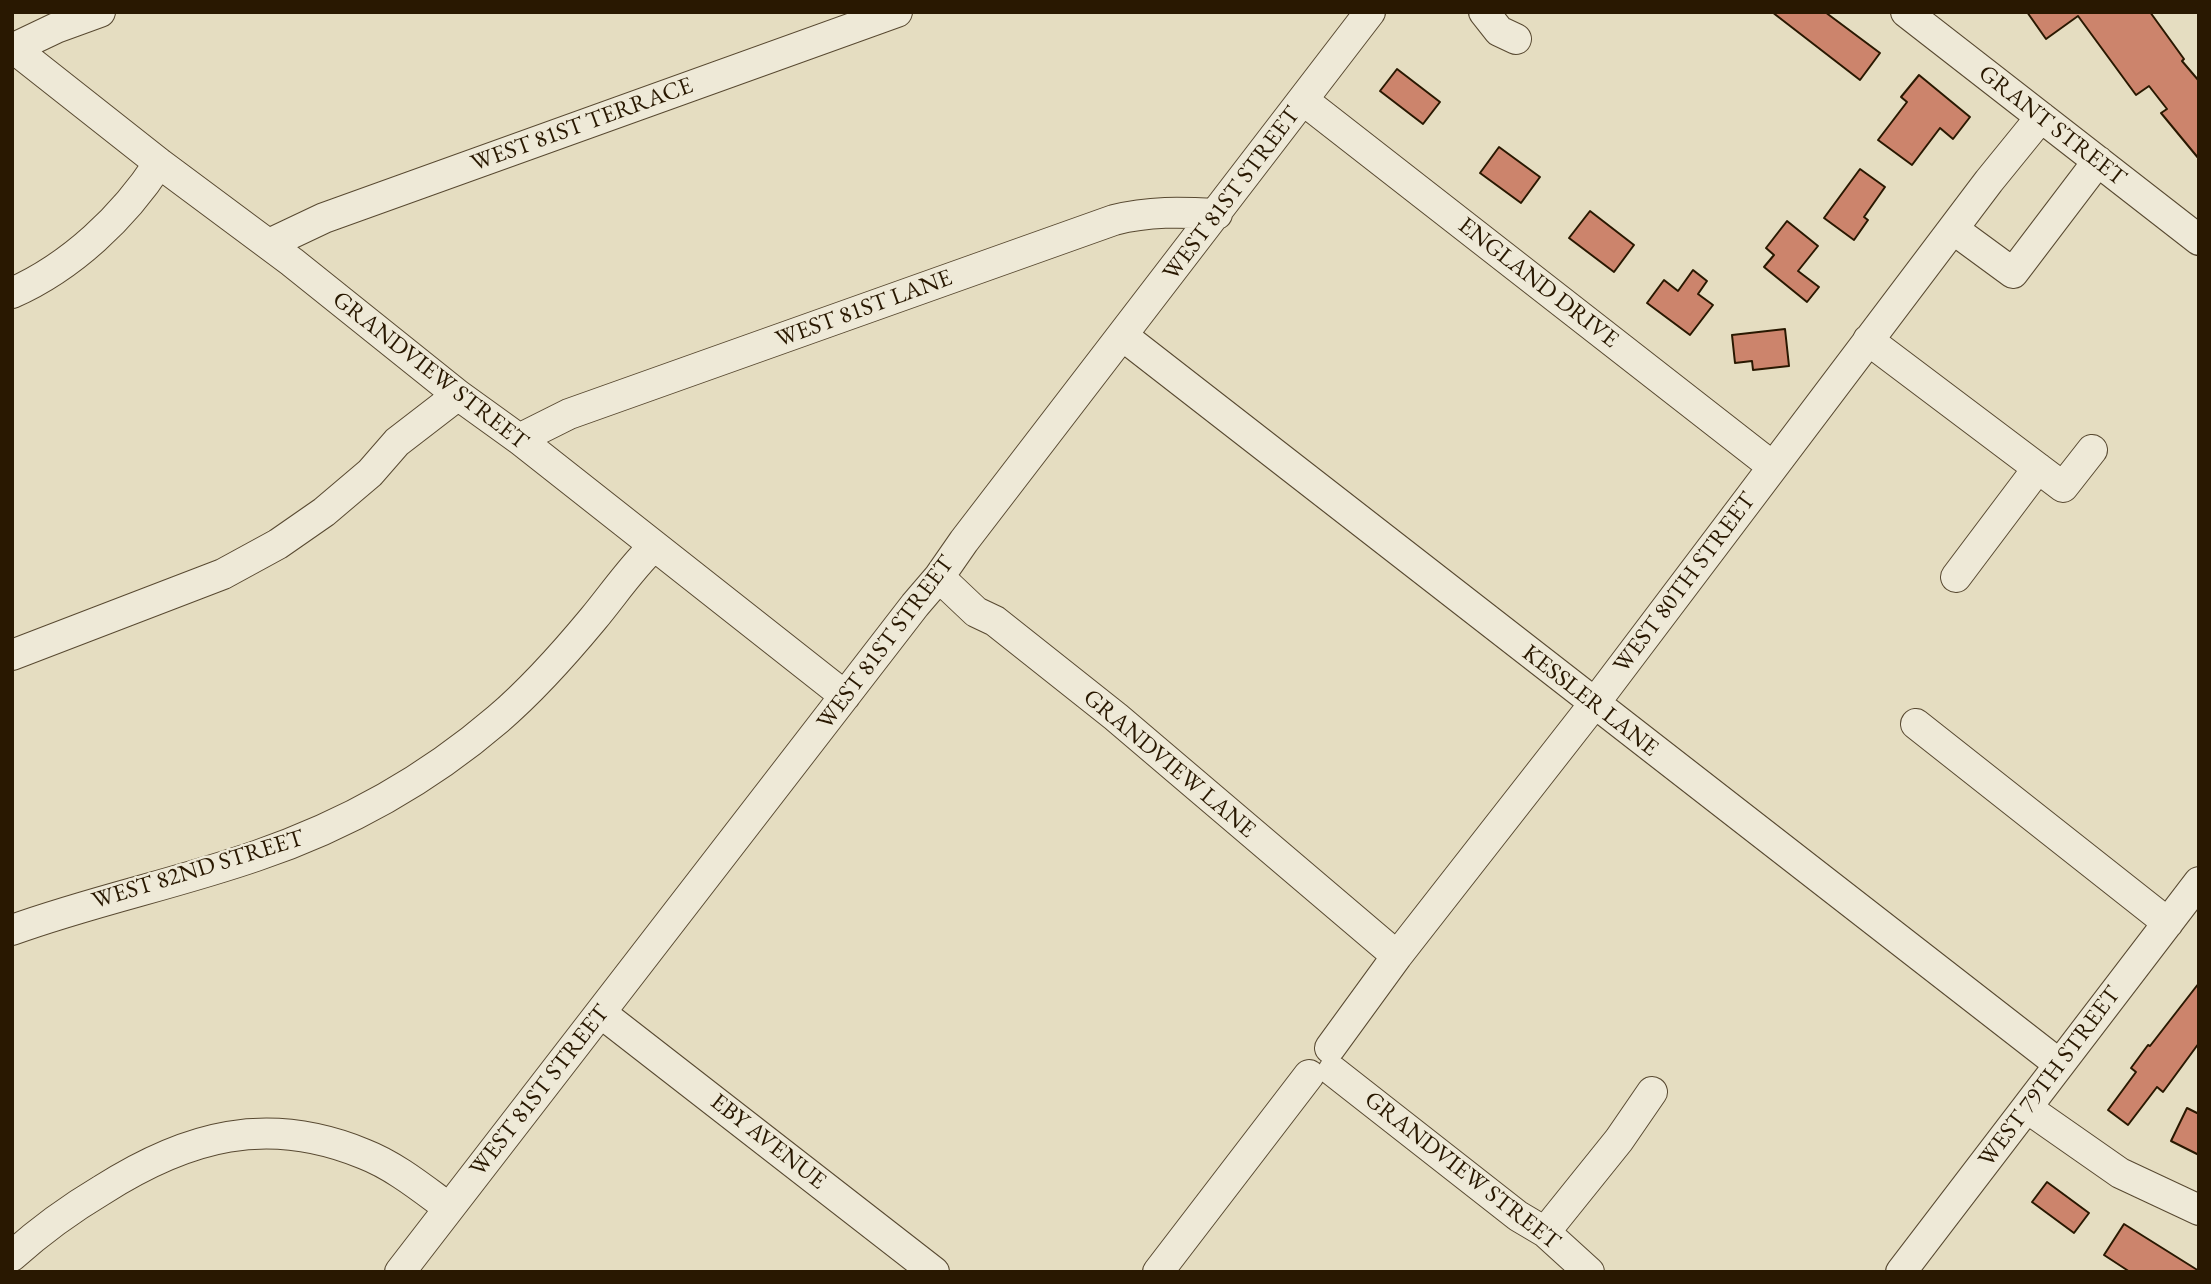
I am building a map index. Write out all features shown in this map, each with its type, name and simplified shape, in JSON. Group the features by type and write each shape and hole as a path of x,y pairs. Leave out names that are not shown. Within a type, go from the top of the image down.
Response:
{"street":[{"path":"13,48 100,12"},
{"name":"WEST 81ST TERRACE","path":"269,244 324,218 897,12"},
{"name":"WEST 81ST STREET","path":"400,1272 939,577 1370,12"},
{"path":"1483,12 1499,31 1516,39"},
{"name":"GRANT STREET","path":"1906,12 2199,240"},
{"name":"GRANDVIEW STREET","path":"13,48 159,163 269,244 458,395 519,439 845,695"},
{"name":"ENGLAND DRIVE","path":"1303,100 1772,466"},
{"name":"WEST 80TH STREET","path":"1158,1272 1324,1065 1397,956 1594,704 1772,466 2040,117"},
{"path":"1953,229 2013,273 2098,161"},
{"path":"12,293 93,240 138,193 159,163"},
{"name":"WEST 81ST LANE","path":"519,439 569,414 1114,220 1165,211 1217,214"},
{"name":"KESSLER LANE","path":"1123,337 2059,1064"},
{"path":"1868,340 2063,487 2092,450"},
{"path":"12,655 223,574 278,544 324,512 370,473 397,442 458,395"},
{"path":"1956,577 2038,468"},
{"name":"WEST 82ND STREET","path":"12,930 60,912 255,857 320,832 389,797 451,757 499,718 544,676 654,546"},
{"name":"GRANDVIEW LANE","path":"939,577 976,612 995,621 1116,717 1397,956"},
{"path":"1916,724 2168,923"},
{"name":"WEST 79TH STREET","path":"1901,1272 2199,883"},
{"name":"EBY AVENUE","path":"601,1013 934,1272"},
{"name":"GRANDVIEW STREET","path":"1324,1065 1518,1216 1545,1232 1589,1272"},
{"path":"1545,1232 1619,1140 1653,1092"},
{"path":"2027,1108 2120,1173 2199,1210"},
{"path":"12,1256 74,1207 156,1158 198,1143 250,1134 286,1135 326,1141 366,1154 413,1181 449,1208"}],"building":[{"path":"1772,12 1825,12 1880,53 1860,80"},
{"path":"2027,12 2150,12 2184,59 2182,61 2199,81 2199,159 2161,113 2167,109 2149,86 2136,95 2078,16 2046,39"},
{"path":"1397,69 1440,102 1423,124 1380,91"},
{"path":"1919,75 1970,117 1953,139 1940,128 1912,165 1878,140 1907,102 1901,97"},
{"path":"1499,147 1540,177 1521,203 1480,173"},
{"path":"1860,169 1885,187 1864,217 1868,220 1854,240 1824,218"},
{"path":"1590,211 1634,245 1614,272 1569,238"},
{"path":"1787,221 1818,246 1798,271 1819,287 1807,302 1764,267 1774,255 1766,248"},
{"path":"1693,270 1707,281 1698,294 1713,305 1690,335 1647,303 1664,280 1678,291"},
{"path":"1785,329 1789,366 1753,370 1752,361 1735,363 1732,335"},
{"path":"2199,983 2199,1043 2163,1092 2157,1087 2128,1125 2108,1110 2136,1072 2131,1068"},
{"path":"2187,1108 2199,1114 2199,1155 2171,1141"},
{"path":"2047,1182 2089,1213 2074,1233 2032,1202"},
{"path":"2124,1224 2199,1272 2130,1272 2104,1255"}]}
